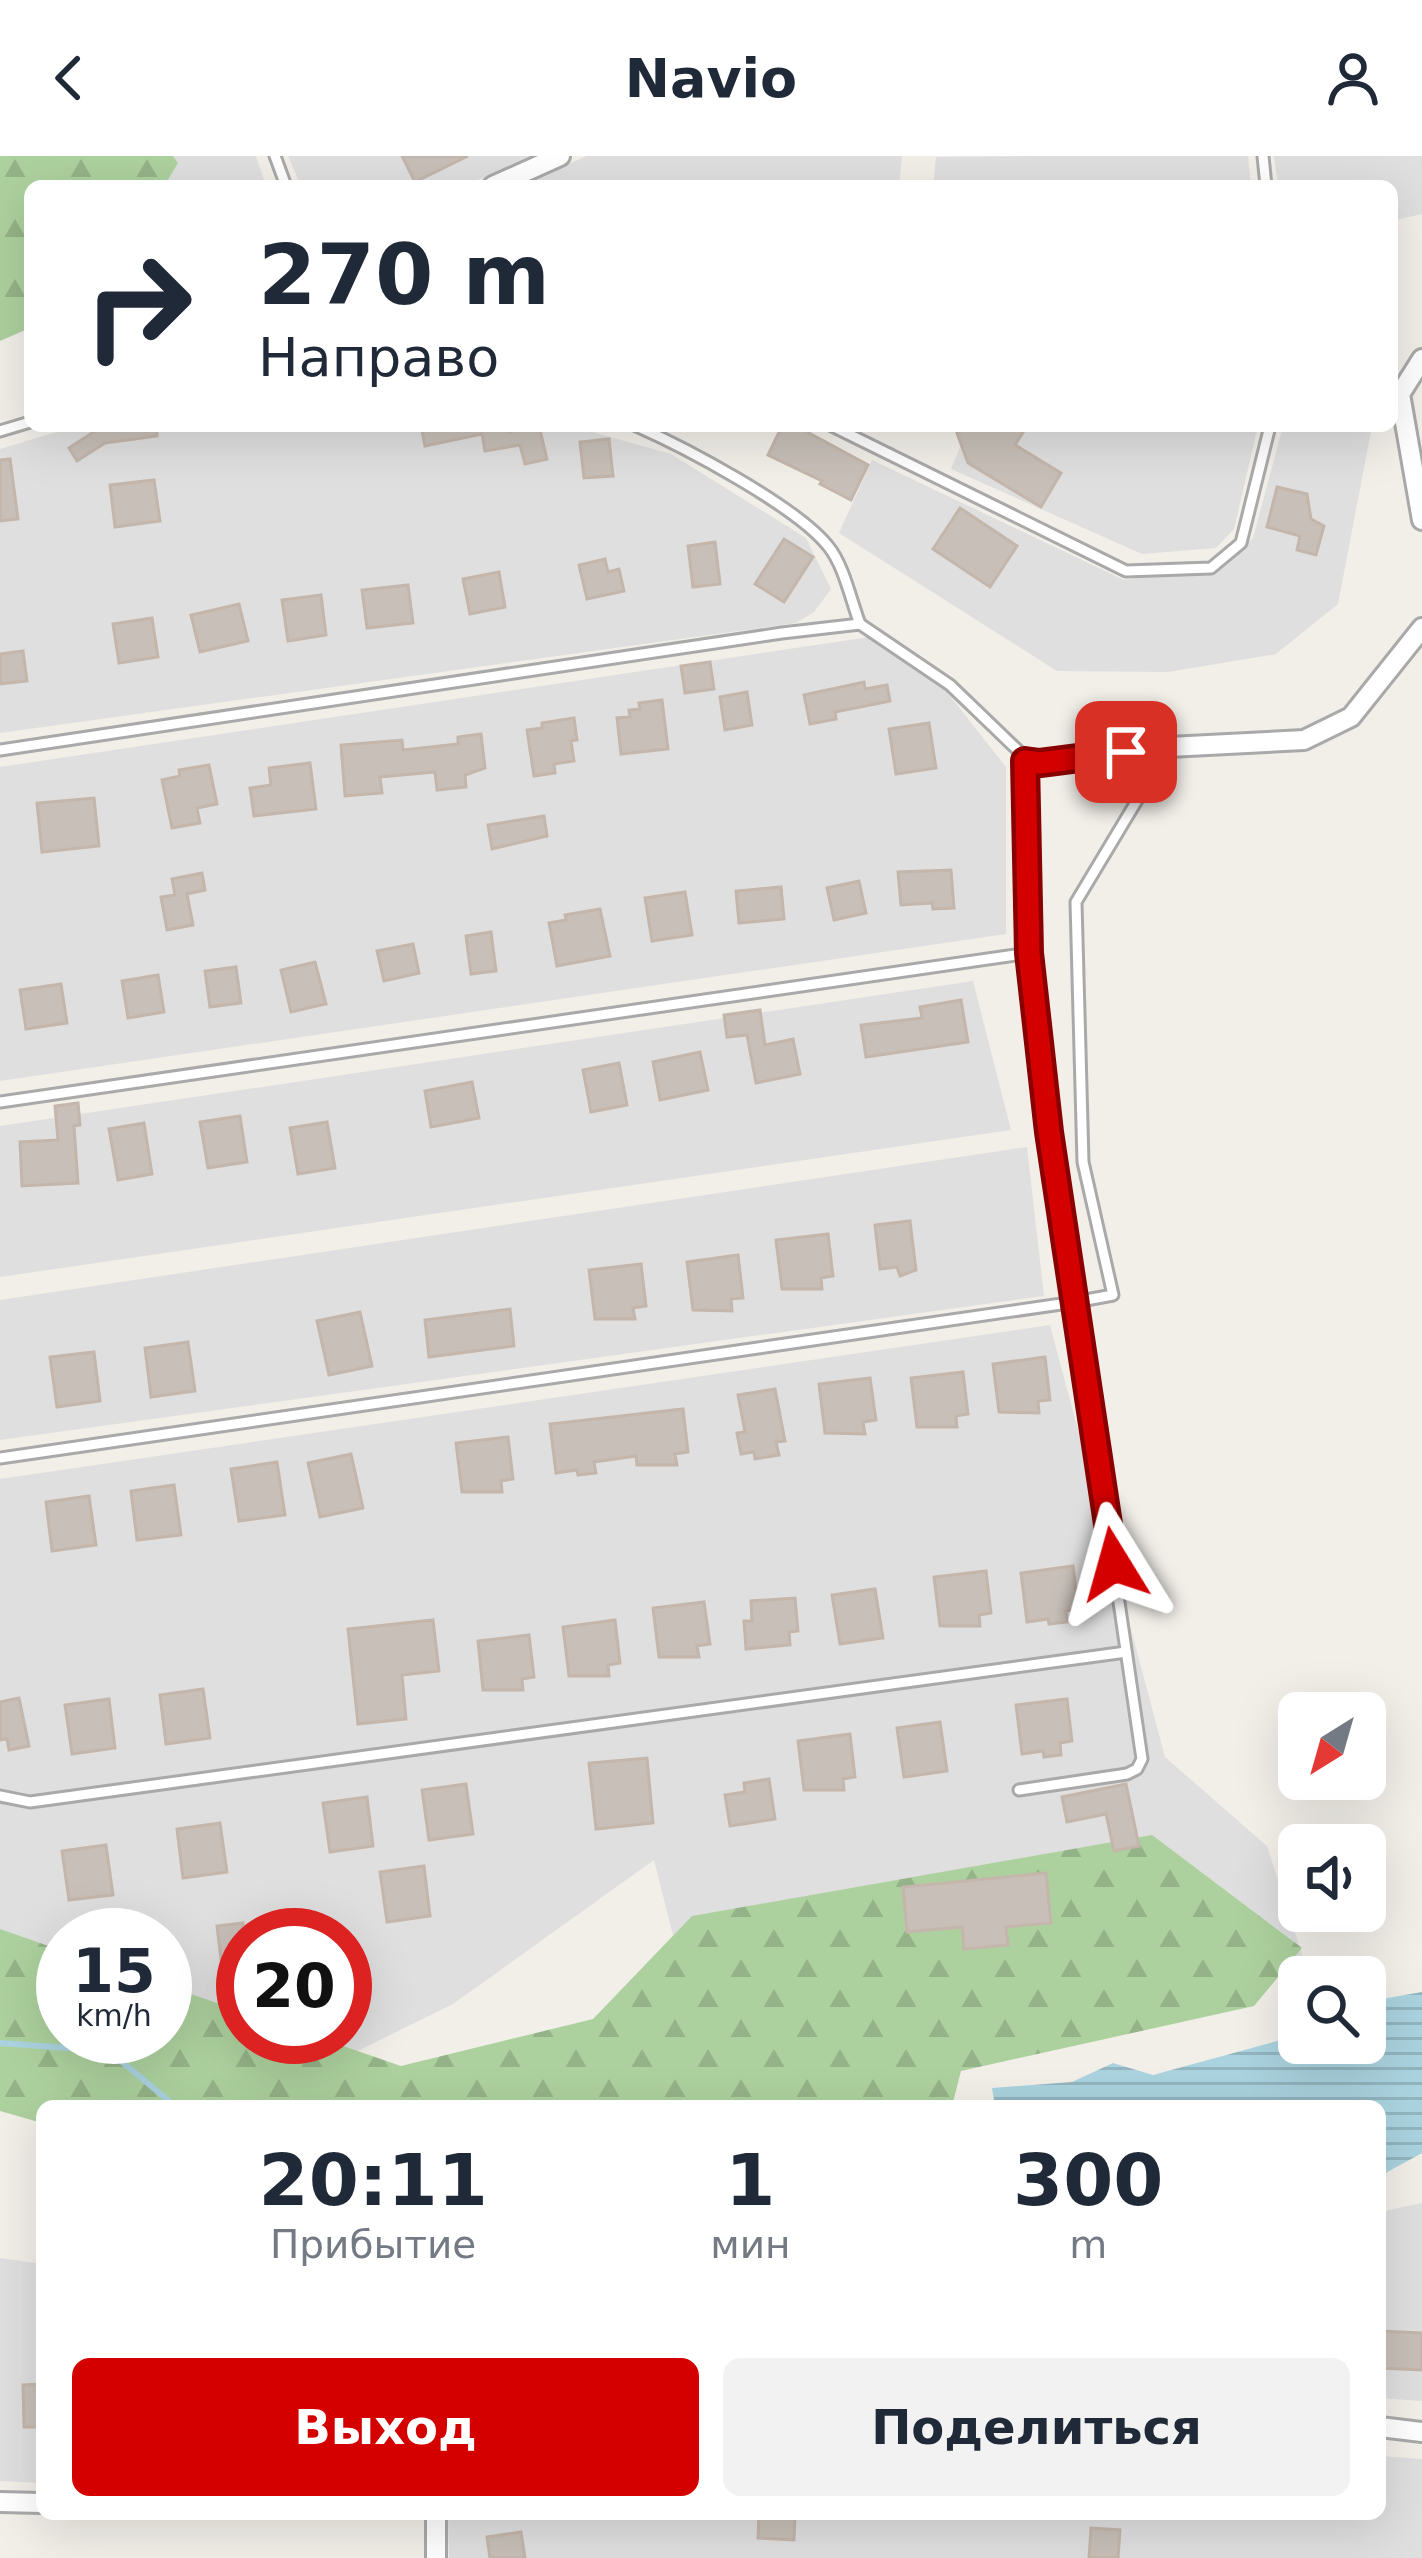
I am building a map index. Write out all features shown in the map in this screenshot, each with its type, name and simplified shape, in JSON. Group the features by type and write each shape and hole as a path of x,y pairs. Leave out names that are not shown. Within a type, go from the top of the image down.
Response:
{"street":[{"path":"506,180 560,156"},
{"path":"1422,359 1400,394 1422,520"},
{"path":"1032,762 1168,747 1304,740 1351,717 1422,628"},
{"path":"1386,2428 1422,2432"},
{"path":"0,2502 36,2503"},
{"path":"436,2520 436,2558"}],"lane":[{"path":"650,432 801,520 831,548 860,624 950,685 1032,762 1029,953 1049,1132 1142,1759 1137,1769 1097,1780 1019,1790"},
{"path":"844,432 1126,571 1211,568 1240,543 1268,432"},
{"path":"0,750 860,624"},
{"path":"0,1457 1113,1295 1083,1162 1076,902 1168,747"},
{"path":"0,1102 1029,953"},
{"path":"0,1796 30,1802 1126,1652"}],"shaded area":[{"path":"105,156 256,156 264,180 112,180"},
{"path":"288,156 536,156 478,180 298,180"},
{"path":"587,156 902,156 900,180 530,180"},
{"path":"1248,156 1250,180 934,180 936,157"},
{"path":"1274,156 1422,156 1422,214 1398,220 1398,180 1277,180"},
{"path":"56,432 592,432 671,454 806,538 831,589 814,612 796,623 0,733 0,449"},
{"path":"966,432 1257,432 1234,529 1216,548 1142,554 951,469"},
{"path":"1281,432 1371,432 1338,604 1276,654 1168,672 1057,671 839,533 872,460 1124,580 1227,565 1253,538"},
{"path":"869,637 943,687 1006,767 1006,934 0,1081 0,767"},
{"path":"973,981 1011,1130 0,1277 0,1126"},
{"path":"1027,1147 1044,1296 0,1440 0,1300"},
{"path":"1050,1325 1165,1757 1267,1846 1278,1880 1278,1932 1295,1932 1302,1956 1278,1956 1278,1972 1191,1977 702,2050 654,1860 453,2004 372,2044 372,1908 216,1908 216,2055 192,2046 192,1908 36,1908 36,2017 0,2008 0,1479"},
{"path":"243,2064 331,2064 295,2082"},
{"path":"1422,2203 1422,2401 1386,2398 1386,2211"},
{"path":"0,2258 36,2263 36,2483 0,2481"},
{"path":"1386,2456 1422,2459 1422,2558 449,2558 448,2520 1386,2520"}],"green space":[{"path":"0,156 173,156 178,163 168,180 24,180 24,331 0,341"},
{"path":"1152,1835 1302,1948 1295,1956 1278,1956 1278,1977 1254,2006 961,2071 954,2100 36,2100 36,2121 0,2111 0,1929 36,1942 36,2064 192,2064 192,1994 216,2003 216,2064 372,2064 372,2056 401,2066 593,2019 692,1916"}],"water":[{"path":"1422,1992 1422,2153 1386,2173 1386,2100 994,2100 992,2088 1072,2082 1113,2063 1153,2075 1278,2041 1278,2064 1386,2064 1386,1998"}],"building":[{"path":"402,156 468,156 419,180 414,180"},
{"path":"94,432 157,432 157,436 105,443 77,461 69,448"},
{"path":"422,432 540,432 547,459 525,464 520,445 485,451 482,434 425,446"},
{"path":"779,432 807,432 868,465 851,500 768,455"},
{"path":"1023,432 1015,445 1061,473 1041,507 968,463 957,433"},
{"path":"609,439 613,476 584,478 580,442"},
{"path":"10,459 18,519 0,521 0,460"},
{"path":"154,480 160,521 115,527 110,485"},
{"path":"1277,487 1307,494 1311,519 1324,526 1316,555 1297,550 1300,536 1267,527"},
{"path":"960,508 1017,546 990,587 933,549"},
{"path":"784,539 813,557 784,602 755,584"},
{"path":"715,542 720,584 693,587 688,546"},
{"path":"605,559 608,572 619,569 624,591 587,599 579,565"},
{"path":"499,572 505,607 470,614 463,579"},
{"path":"408,585 413,623 367,628 362,590"},
{"path":"321,595 326,635 288,641 282,600"},
{"path":"239,604 248,641 200,652 191,615"},
{"path":"152,618 158,657 119,663 113,624"},
{"path":"23,651 27,681 0,684 0,654"},
{"path":"710,662 714,689 685,693 681,666"},
{"path":"864,682 865,689 887,685 890,701 835,712 836,719 810,724 804,695"},
{"path":"747,692 752,725 725,730 720,697"},
{"path":"662,700 668,749 621,754 617,718 630,717 629,710 640,709 639,703"},
{"path":"574,718 574,761 554,764 555,773 534,776 527,730"},
{"path":"929,723 936,768 896,774 889,729"},
{"path":"481,734 485,768 465,775 466,787 437,790 435,772 380,777 382,793 345,796 341,745 402,740 403,750 458,744 458,737"},
{"path":"310,763 316,809 254,816 250,788 271,785 269,768"},
{"path":"209,765 217,804 197,808 200,823 172,828 162,780 180,776 179,770"},
{"path":"94,798 99,846 42,852 37,803"},
{"path":"544,816 547,836 492,849 488,825"},
{"path":"951,870 954,908 933,909 932,903 901,905 898,872"},
{"path":"202,873 205,890 187,894 193,925 167,930 161,897 175,895 172,879"},
{"path":"859,881 866,913 834,920 827,888"},
{"path":"781,887 784,919 739,923 736,891"},
{"path":"685,892 692,935 652,941 645,898"},
{"path":"600,909 610,956 557,966 549,923"},
{"path":"491,932 496,971 471,974 466,936"},
{"path":"413,944 419,973 384,981 377,951"},
{"path":"315,962 326,1004 291,1012 281,970"},
{"path":"236,967 241,1003 210,1007 205,971"},
{"path":"158,975 164,1012 128,1018 122,981"},
{"path":"61,984 67,1023 26,1029 20,990"},
{"path":"961,1000 968,1042 866,1057 861,1025 922,1018 920,1007"},
{"path":"760,1010 765,1045 793,1039 800,1074 756,1083 747,1035 727,1037 724,1015"},
{"path":"700,1052 708,1090 660,1100 653,1062"},
{"path":"619,1063 627,1105 591,1112 583,1070"},
{"path":"472,1082 479,1118 431,1127 425,1091"},
{"path":"78,1103 80,1125 74,1126 78,1183 22,1186 20,1142 58,1140 55,1106"},
{"path":"240,1116 247,1162 208,1168 200,1122"},
{"path":"327,1122 335,1168 298,1174 290,1128"},
{"path":"144,1123 152,1174 118,1180 109,1129"},
{"path":"910,1221 916,1270 900,1276 897,1267 880,1269 875,1225"},
{"path":"828,1234 833,1276 821,1278 822,1289 782,1289 776,1240"},
{"path":"738,1255 743,1298 731,1299 732,1311 693,1310 687,1262"},
{"path":"641,1264 646,1306 633,1308 635,1319 595,1319 589,1270"},
{"path":"510,1309 514,1346 429,1357 425,1320"},
{"path":"360,1312 372,1366 329,1375 317,1321"},
{"path":"188,1342 195,1391 151,1397 145,1348"},
{"path":"94,1352 100,1401 57,1407 50,1357"},
{"path":"1045,1357 1050,1400 1038,1401 1039,1413 999,1412 993,1364"},
{"path":"963,1372 968,1414 956,1416 957,1427 917,1427 911,1378"},
{"path":"870,1378 876,1420 863,1422 865,1434 825,1433 819,1384"},
{"path":"775,1389 785,1441 776,1442 779,1455 755,1459 754,1452 741,1454 737,1433 745,1432 738,1395"},
{"path":"683,1409 688,1452 675,1454 677,1465 637,1465 636,1456 594,1462 596,1473 556,1473 550,1424"},
{"path":"508,1437 513,1479 501,1481 502,1492 462,1492 456,1443"},
{"path":"351,1454 363,1508 320,1517 308,1463"},
{"path":"277,1462 285,1515 239,1521 231,1469"},
{"path":"174,1485 181,1535 137,1540 131,1491"},
{"path":"89,1496 96,1545 52,1551 46,1502"},
{"path":"1073,1566 1078,1609 1066,1611 1067,1622 1027,1622 1021,1573"},
{"path":"986,1571 991,1613 979,1615 980,1626 940,1626 934,1577"},
{"path":"875,1589 883,1638 840,1644 832,1595"},
{"path":"795,1598 798,1631 789,1632 790,1645 746,1649 744,1621 752,1621 751,1601"},
{"path":"704,1602 710,1644 697,1646 699,1657 659,1657 653,1608"},
{"path":"433,1620 439,1671 402,1675 406,1719 358,1724 348,1629"},
{"path":"615,1620 620,1663 608,1665 609,1676 569,1676 563,1627"},
{"path":"529,1635 534,1677 522,1679 523,1690 483,1690 478,1641"},
{"path":"203,1689 210,1738 166,1744 160,1695"},
{"path":"19,1698 29,1746 9,1750 7,1739 0,1740 0,1702"},
{"path":"109,1699 115,1748 72,1754 65,1705"},
{"path":"1067,1699 1072,1741 1060,1743 1061,1755 1022,1754 1016,1705"},
{"path":"940,1722 947,1771 904,1777 897,1728"},
{"path":"850,1734 855,1777 843,1779 844,1790 804,1790 798,1741"},
{"path":"647,1758 653,1823 596,1829 589,1763"},
{"path":"769,1779 775,1819 730,1826 725,1795 745,1792 744,1783"},
{"path":"466,1784 473,1834 429,1840 422,1790"},
{"path":"1126,1784 1139,1846 1114,1851 1106,1814 1067,1822 1062,1797"},
{"path":"367,1797 373,1846 330,1852 323,1803"},
{"path":"220,1823 227,1872 183,1878 177,1829"},
{"path":"106,1845 113,1895 69,1900 62,1851"},
{"path":"424,1866 430,1916 387,1922 380,1872"},
{"path":"1046,1873 1051,1923 1006,1927 1008,1945 964,1949 962,1927 907,1932 903,1887"},
{"path":"1386,2331 1422,2333 1422,2370 1386,2368"},
{"path":"36,2384 36,2427 24,2427 23,2385"},
{"path":"759,2520 795,2520 794,2540 758,2538"},
{"path":"1091,2528 1120,2530 1118,2558 1089,2558"},
{"path":"521,2532 525,2558 490,2558 487,2537"}],"waterway":[{"path":"0,2043 109,2051 168,2100"}],"route":[{"path":"1114,1564 1049,1132 1029,953 1025,761 1126,752"}]}
